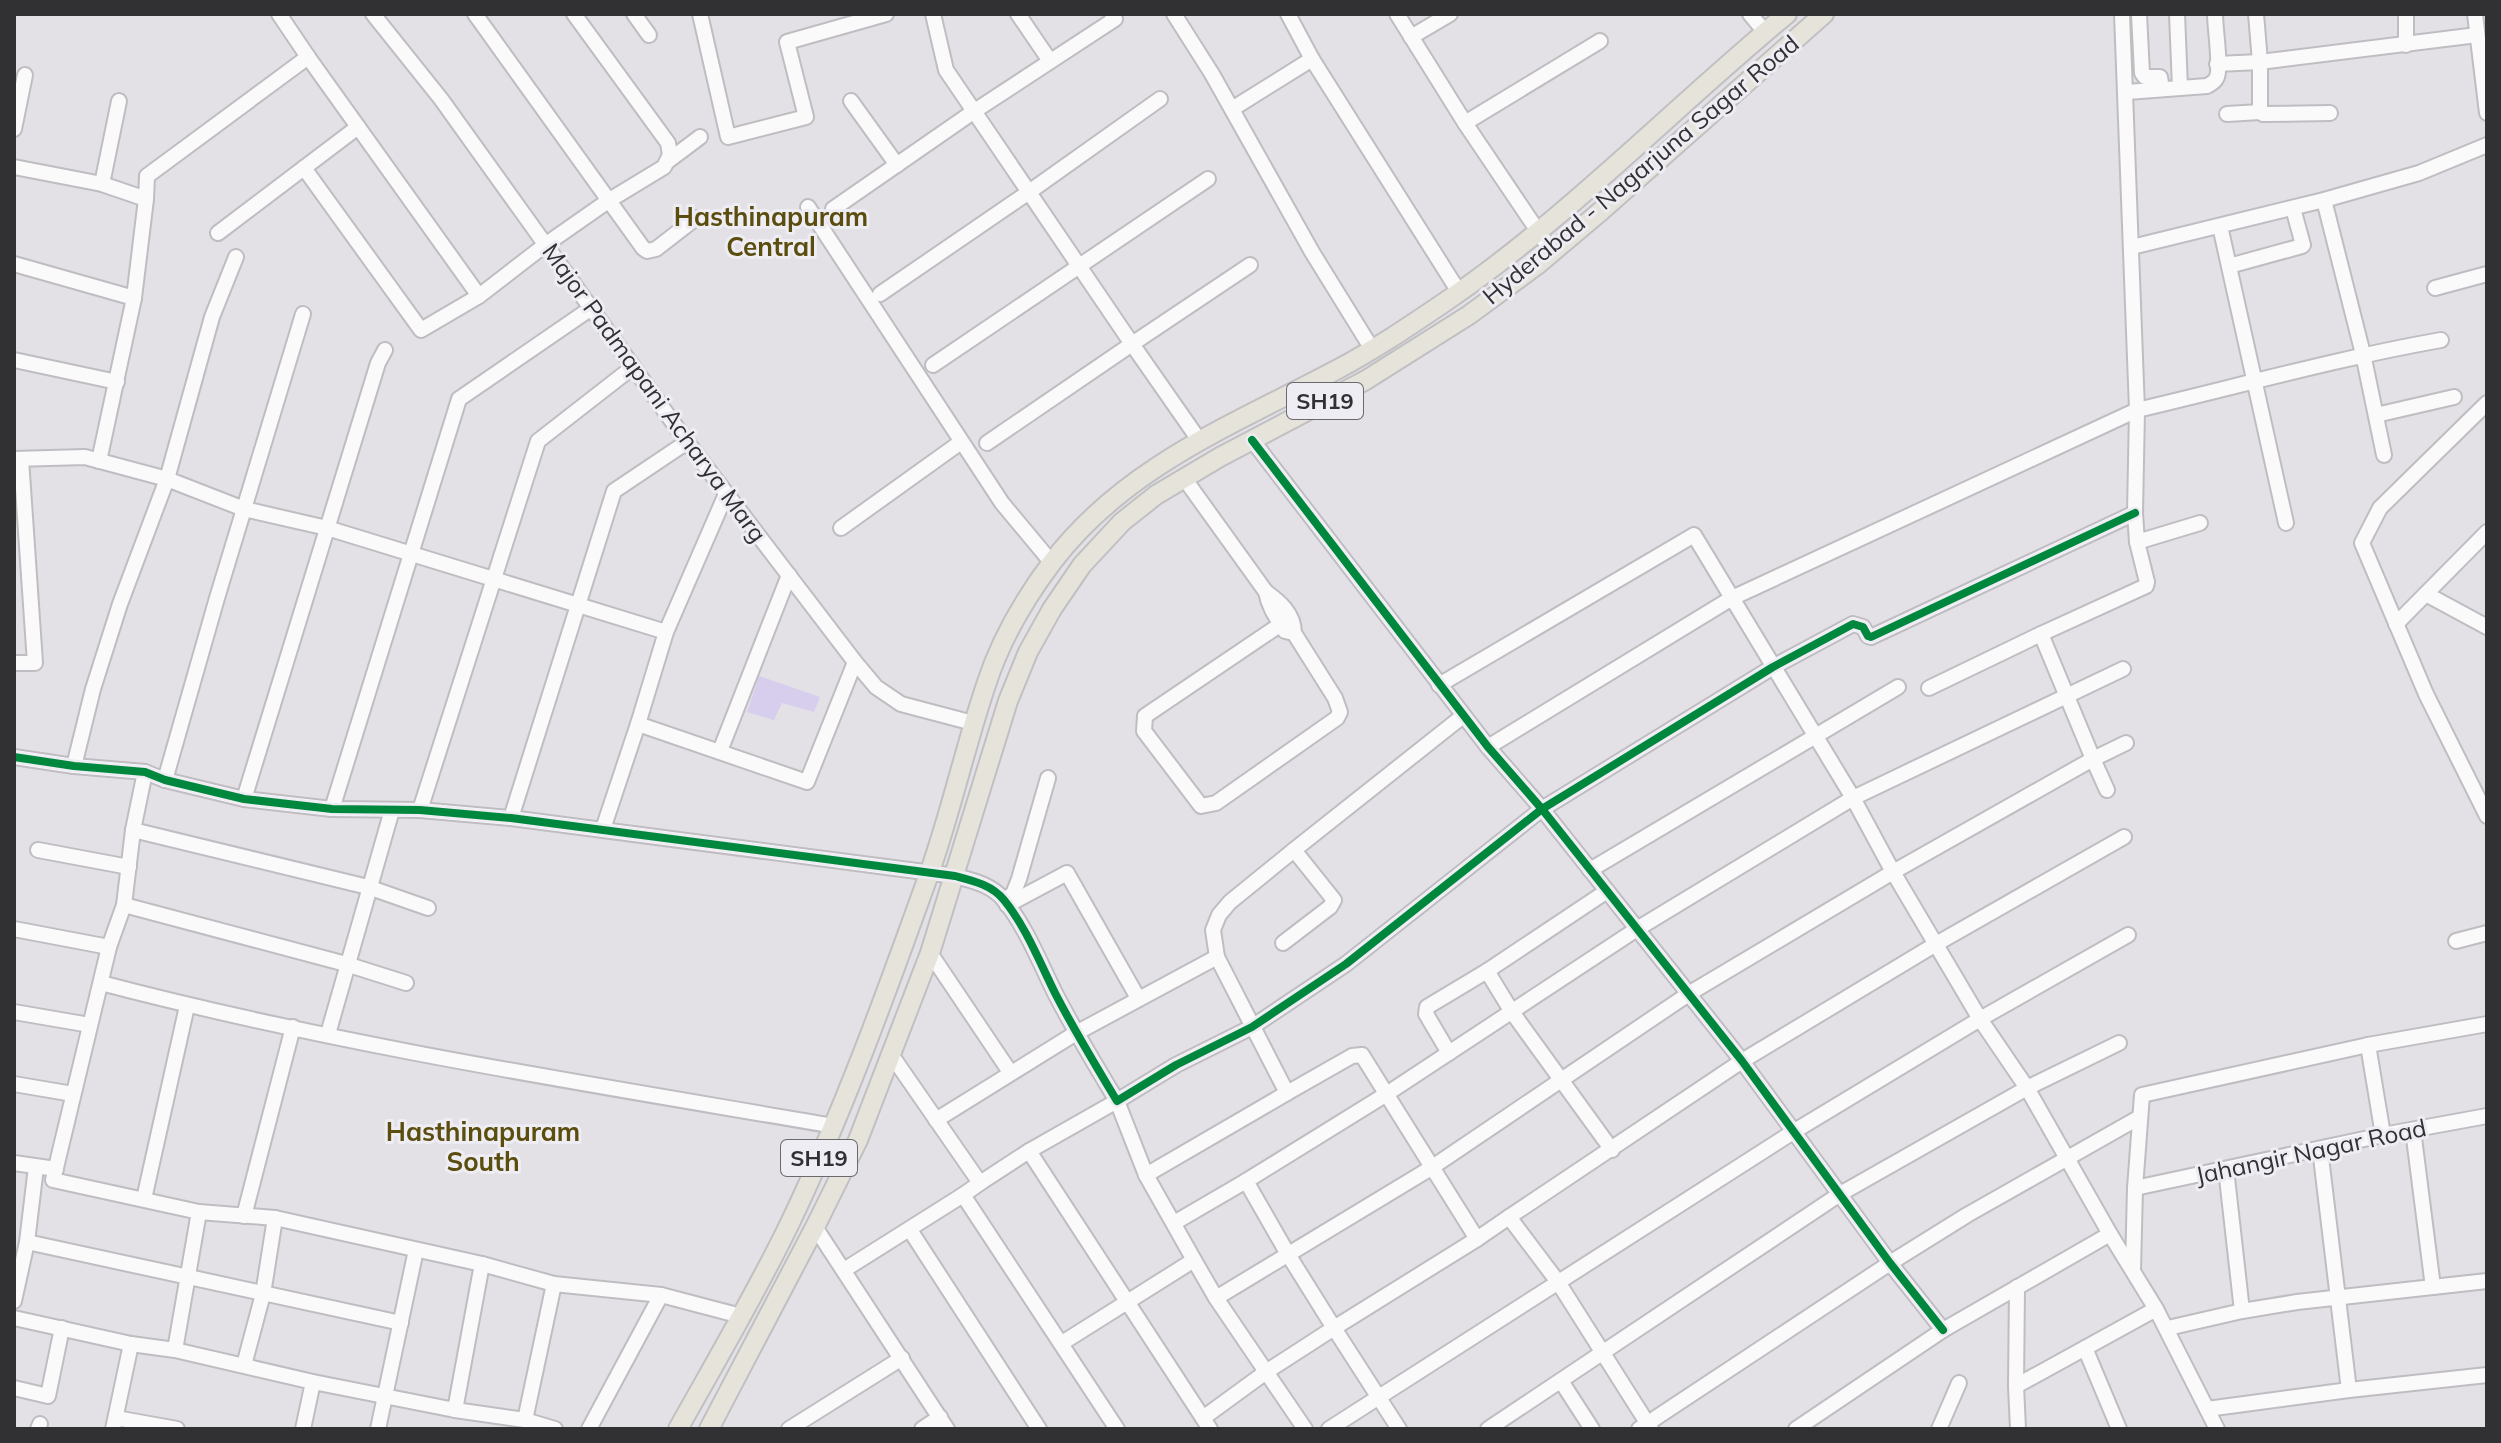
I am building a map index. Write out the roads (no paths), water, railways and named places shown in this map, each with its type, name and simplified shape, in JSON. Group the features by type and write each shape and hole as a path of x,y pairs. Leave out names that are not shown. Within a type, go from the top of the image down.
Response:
{"main road":[{"name":"Hyderabad - Nagarjuna Sagar Road","path":"678,1429 784,1235 834,1126 929,873 973,723 1004,640 1052,563 1105,504 1141,476 1199,440 1341,368 1459,292 1537,232 1787,14"},
{"name":"Hyderabad - Nagarjuna Sagar Road","path":"709,1429 858,1140 930,953 1008,701 1028,652 1082,565 1122,522 1156,495 1406,357 1469,315 1552,252 1824,14"}],"street":[{"path":"279,14 479,296"},
{"name":"Major Padmapani Acharya Marg","path":"373,14 441,99 687,442 876,687 901,704 973,723"},
{"path":"475,14 647,251 656,249 696,218"},
{"path":"574,14 668,143 668,161"},
{"path":"634,14 649,35"},
{"path":"700,14 728,137 806,117 787,42 886,14"},
{"path":"933,14 946,70 1199,440"},
{"path":"1018,14 1050,61"},
{"path":"833,209 1115,19 1112,14"},
{"path":"1174,14 1232,109 1305,241 1372,349"},
{"path":"1288,14 1312,59 1459,292"},
{"path":"1397,14 1465,123 1552,252"},
{"path":"1411,37 1450,14"},
{"path":"1750,14 1765,32"},
{"path":"1929,688 2144,589 2147,582 2137,542 2135,513 2137,410 2122,14"},
{"path":"2139,14 2142,73 2145,77 2160,77 2162,89"},
{"path":"2177,14 2180,88"},
{"path":"2127,92 2210,84 2217,77 2215,14"},
{"path":"2256,14 2260,112"},
{"path":"2406,14 2406,45"},
{"path":"2475,14 2487,113"},
{"path":"2217,64 2260,62 2477,35"},
{"path":"1465,123 1600,41"},
{"path":"99,461 134,298 147,176 308,57"},
{"path":"1232,109 1312,59"},
{"path":"14,129 25,75"},
{"path":"880,294 1160,99"},
{"path":"102,184 119,101"},
{"path":"851,101 897,165"},
{"path":"2227,114 2330,113"},
{"path":"218,233 358,127"},
{"path":"304,168 421,330 479,296 608,201 664,167 700,137"},
{"path":"2247,229 2324,200 2419,173 2487,145"},
{"path":"14,167 102,184 146,199"},
{"path":"933,365 1208,179"},
{"path":"2324,200 2363,354 2384,455"},
{"path":"808,207 1002,503 1052,563"},
{"path":"2132,247 2294,212"},
{"path":"2229,266 2302,246 2294,212"},
{"path":"2220,226 2286,523"},
{"path":"74,766 115,618 167,479 212,317 236,257"},
{"path":"14,264 134,298"},
{"path":"987,443 1250,265"},
{"path":"2435,288 2487,274"},
{"path":"332,809 459,399 590,309"},
{"path":"165,780 303,314"},
{"path":"1488,747 1732,598 2137,410 2363,354 2441,340"},
{"path":"244,799 378,363 385,350"},
{"path":"14,360 117,382"},
{"path":"420,810 538,441 633,367"},
{"path":"2376,415 2454,397"},
{"path":"2487,403 2380,508 2362,543 2426,694 2487,816"},
{"path":"1252,440 1463,716 1690,993 1943,1330"},
{"path":"511,818 614,491 687,442"},
{"path":"841,528 961,442"},
{"path":"14,663 35,663 17,459 85,457 167,479 244,509 327,528 666,632"},
{"path":"1184,478 1266,592 1280,601 1294,624 1294,633 1335,698 1340,712 1337,718 1216,803 1201,806 1144,731 1145,716 1281,624"},
{"path":"603,829 666,632 726,494"},
{"path":"844,1270 1029,1151 1176,1065 1252,1027 1346,964 1542,809 1773,667 1853,624 1863,627 1871,637 2135,513"},
{"path":"2137,542 2200,523"},
{"path":"2396,624 2487,532"},
{"path":"1439,685 1694,535 1853,798 1980,1019 2027,1088 2168,1328 2217,1429"},
{"path":"720,751 789,575"},
{"path":"1266,592 1269,607 1285,631 1294,633"},
{"path":"2426,594 2487,627"},
{"path":"2041,634 2107,790"},
{"path":"638,724 807,782 855,662"},
{"path":"1174,1223 1385,1095 1637,929 1853,798 2123,669"},
{"path":"1590,870 1898,687"},
{"path":"1287,1093 1217,957 1213,930 1219,915 1230,902 1463,716"},
{"path":"1216,1298 1431,1168 1690,993 1893,872 2126,743"},
{"path":"14,757 145,772 165,780 244,799 332,809 420,810 603,829 955,876 993,889 1006,902 1076,1033 1117,1101 1146,1175 1194,1260 1216,1298 1305,1429"},
{"path":"145,772 133,830 124,905 109,947 53,1180 199,1212 275,1218 482,1264 554,1284 661,1295 741,1316"},
{"path":"1006,902 1019,879 1048,778"},
{"path":"328,1034 392,810"},
{"path":"133,830 368,887 428,908"},
{"path":"1029,1151 1207,1424 1266,1372 1477,1239 1742,1061 1936,944 2124,837"},
{"path":"38,850 129,867"},
{"path":"1283,943 1330,907 1334,900 1294,850"},
{"path":"1006,902 1067,873 1138,998"},
{"path":"1449,1053 1426,1014 1427,1007 1607,891"},
{"path":"124,905 406,983"},
{"path":"14,929 109,947"},
{"path":"2456,941 2487,933"},
{"path":"1329,1429 1793,1132 1980,1019 2128,935"},
{"path":"930,953 1010,1072"},
{"path":"936,1120 1076,1033 1217,957"},
{"path":"1487,971 1512,1012 1612,1150"},
{"path":"101,983 187,1006 495,1068 834,1126"},
{"path":"144,1199 187,1006"},
{"path":"14,1012 90,1025"},
{"path":"2132,1271 2142,1095 2368,1045 2487,1024"},
{"path":"244,1216 293,1027"},
{"path":"1488,1429 1840,1194 2027,1088 2119,1043"},
{"path":"2368,1045 2383,1135"},
{"path":"890,1053 980,1183"},
{"path":"1146,1175 1357,1054 1367,1059 1385,1095 1477,1239"},
{"path":"14,1084 73,1094"},
{"name":"Jahangir Nagar Road","path":"2135,1188 2487,1116"},
{"path":"1509,1217 1558,1282 1646,1427 1890,1263 1967,1215 2140,1117"},
{"path":"2413,1130 2433,1287"},
{"path":"2320,1149 2349,1390"},
{"path":"14,1163 56,1169"},
{"path":"14,1301 27,1242 36,1167"},
{"path":"2226,1169 2242,1311"},
{"path":"1246,1181 1289,1256 1399,1429"},
{"path":"963,1195 1117,1429"},
{"path":"175,1350 199,1212"},
{"path":"244,1365 263,1294 275,1218"},
{"path":"815,1227 943,1423 922,1429"},
{"path":"910,1230 1039,1429"},
{"path":"1796,1429 1819,1422 1943,1330 2110,1234"},
{"path":"27,1242 401,1323"},
{"path":"378,1429 416,1250"},
{"path":"1062,1343 1194,1260"},
{"path":"455,1410 482,1264"},
{"path":"2168,1328 2242,1311 2337,1297 2487,1281"},
{"path":"525,1420 554,1284"},
{"path":"2017,1287 2018,1429"},
{"path":"589,1429 661,1295"},
{"path":"2016,1386 2156,1309"},
{"path":"14,1318 131,1344 175,1350 313,1382 455,1410 525,1420 555,1429"},
{"path":"14,1388 48,1396 62,1328"},
{"path":"131,1344 114,1424 177,1429"},
{"path":"2085,1348 2119,1429"},
{"path":"789,1429 902,1358"},
{"path":"2207,1409 2487,1375"},
{"path":"1561,1381 1592,1429"},
{"path":"303,1429 313,1382"},
{"path":"1939,1429 1959,1383"}],"district":[{"name":"Hasthinapuram Central","path":"771,232"},
{"name":"Hasthinapuram South","path":"483,1147"}]}
